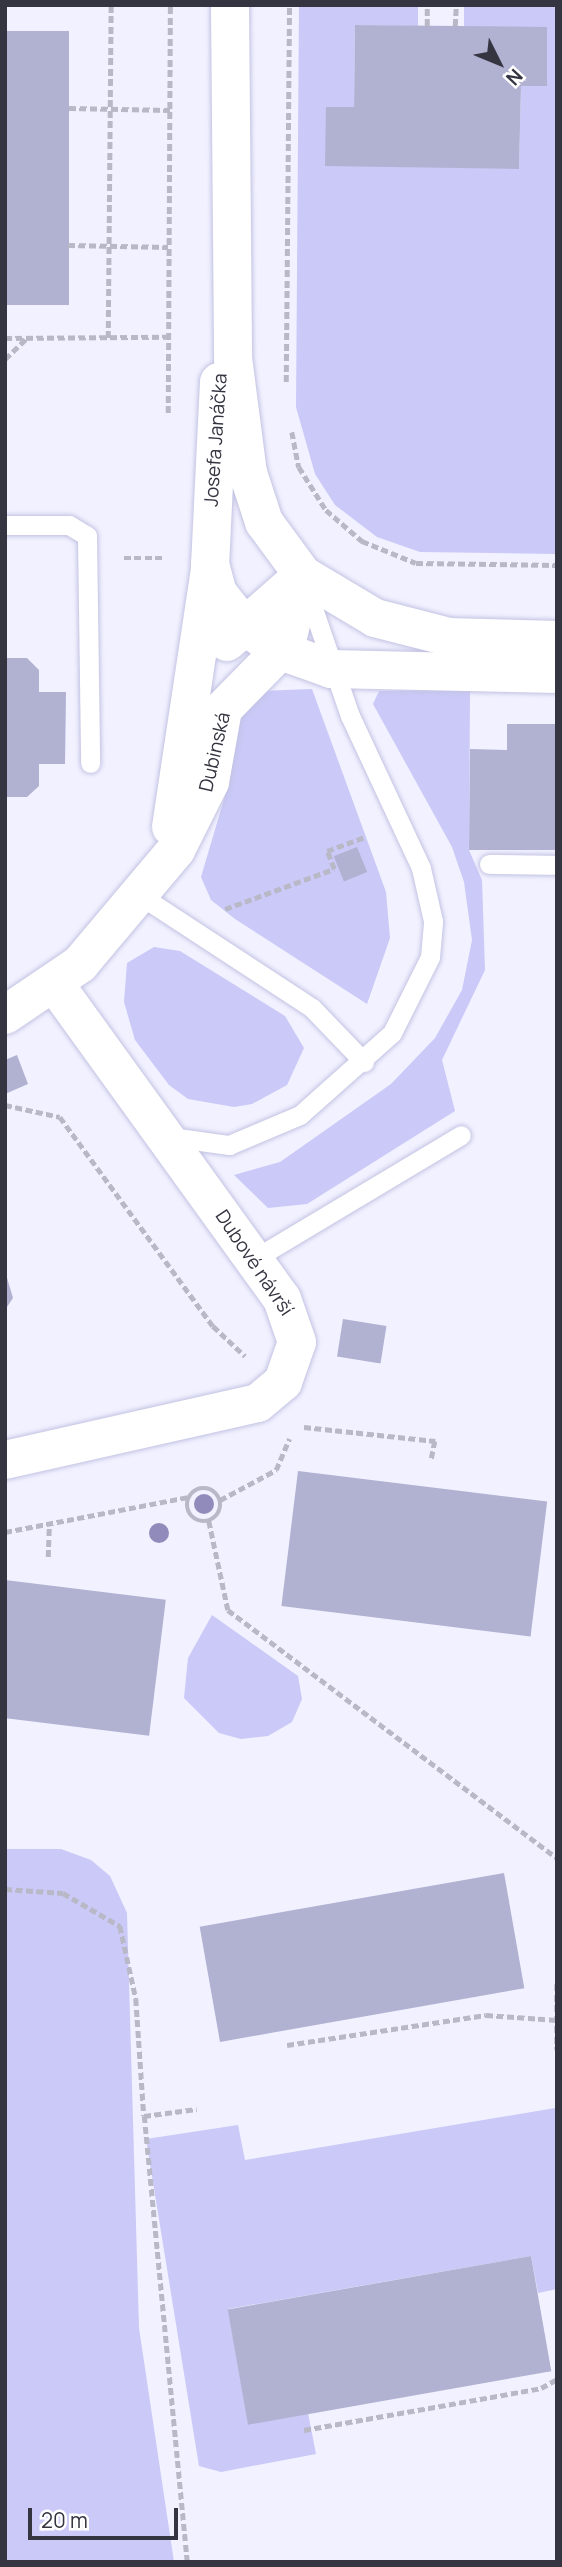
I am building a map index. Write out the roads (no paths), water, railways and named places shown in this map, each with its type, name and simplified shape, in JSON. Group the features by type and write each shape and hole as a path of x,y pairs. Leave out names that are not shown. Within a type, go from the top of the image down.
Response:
{"street":[{"name":"Josefa Janáčka","path":"230,5 229,244 233,358 247,473 264,522 303,575 346,604 408,629 557,640"},
{"name":"Josefa Janáčka","path":"229,244 210,564 218,593 244,625 281,650 331,669 557,674"},
{"name":"Dubinská","path":"141,896 173,821 210,564"},
{"name":"Dubinská","path":"5,1015 55,984 104,941 141,896 200,808 223,709 281,650 296,620 303,575"},
{"path":"244,625 303,575"},
{"name":"Dubinská","path":"194,689 209,662 244,625"},
{"name":"Dubové návrší","path":"5,1460 238,1409 278,1387 294,1359 295,1328 254,1259 55,984"}],"lane":[{"path":"5,525 69,525 87,536 90,763"},
{"path":"164,1134 208,1146 251,1140 300,1115 364,1062 407,1010 433,941 429,897 402,823 331,669 303,575"},
{"path":"489,864 557,865"},
{"path":"141,896 312,1009 364,1062"},
{"path":"254,1259 461,1135"}]}
